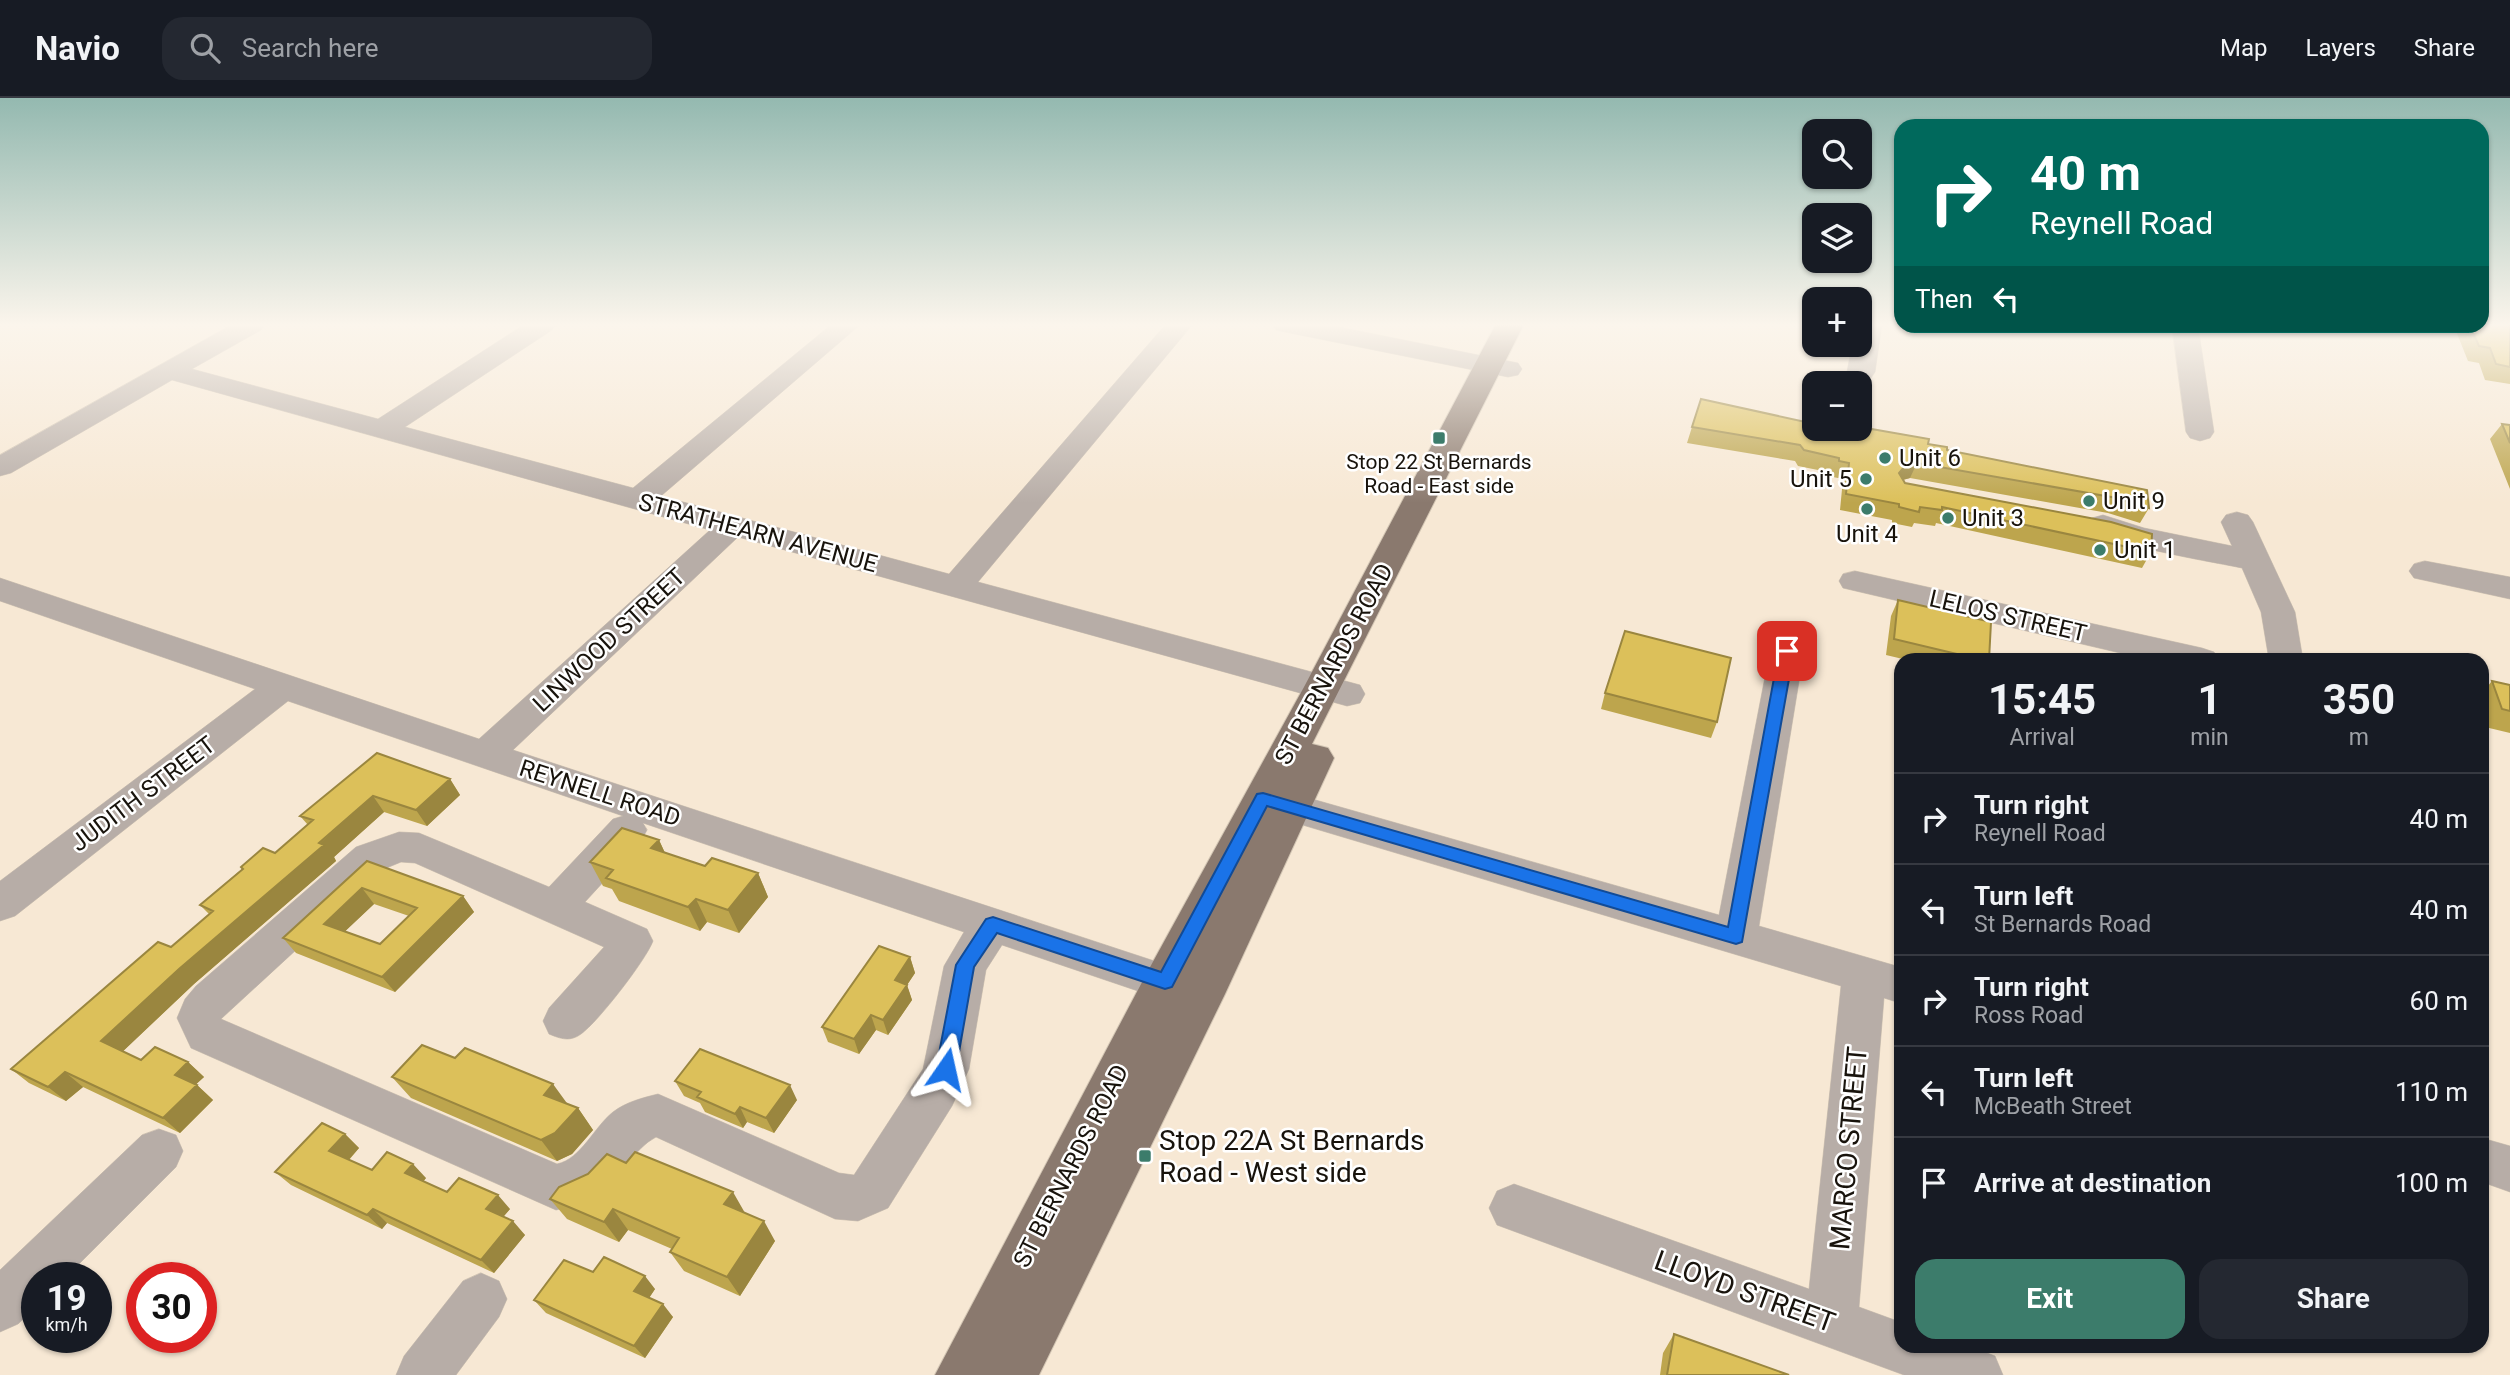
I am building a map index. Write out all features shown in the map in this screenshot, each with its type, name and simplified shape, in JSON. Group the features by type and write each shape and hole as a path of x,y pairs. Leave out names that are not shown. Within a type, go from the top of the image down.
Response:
{"main road":[{"name":"ST BERNARDS ROAD","path":"1010,1375 1184,988 1491,384"},
{"name":"ST BERNARDS ROAD","path":"963,1375 1184,988"}],"street":[{"path":"0,467 147,384"},
{"name":"STRATHEARN AVENUE","path":"214,384 1335,690"},
{"path":"381,430 452,384"},
{"path":"637,500 777,384"},
{"path":"956,587 1129,384"},
{"path":"2193,384 2200,432"},
{"path":"2074,520 2255,561"},
{"path":"2237,522 2278,612 2285,653"},
{"name":"LINWOOD STREET","path":"485,755 732,526"},
{"path":"2425,571 2510,588"},
{"name":"LELOS STREET","path":"1854,581 2171,653"},
{"name":"REYNELL ROAD","path":"0,589 485,755 1184,988"},
{"path":"1736,936 1787,651"},
{"name":"JUDITH STREET","path":"0,904 285,685"},
{"path":"1276,803 1882,979"},
{"path":"556,906 646,809"},
{"path":"565,1021 629,949 632,941 419,848 399,847 387,849 370,858 216,995 202,1009 199,1022 207,1034 556,1187 578,1181 588,1174 634,1123 658,1115 835,1196 861,1198 871,1192 936,1091 949,1058 965,965 993,924"},
{"name":"MARCO STREET","path":"1832,1322 1882,979"},
{"path":"0,1306 159,1151"},
{"path":"2489,1162 2510,1169"},
{"name":"LLOYD STREET","path":"1514,1208 1894,1345"},
{"path":"423,1375 481,1299"},
{"name":"LLOYD STREET","path":"1916,1353 1976,1375"}],"building":[{"path":"1701,399 1802,421 1802,441 1872,441 1872,429 1929,439 1928,444 1947,447 1947,450 2147,490 2149,508 2117,498 1917,463 1905,466 1899,473 1905,483 2111,522 2152,534 2151,552 1942,507 1942,510 1920,507 1919,512 1899,507 1899,504 1846,494 1849,463 1839,461 1839,458 1804,450 1800,445 1692,427"},
{"path":"2502,424 2510,425 2510,443"},
{"path":"1898,600 1991,622 1989,653 1953,653 1894,639"},
{"path":"1625,631 1731,658 1717,722 1605,693"},
{"path":"2492,681 2510,685 2510,711 2502,709"},
{"path":"377,753 450,779 416,810 373,796 319,843 324,845 179,969 101,1041 141,1060 155,1047 188,1062 175,1075 197,1085 163,1118 65,1072 48,1087 11,1069 158,942 171,947 213,911 200,905 243,869 241,867 263,848 275,853 313,820 300,816"},
{"path":"622,828 659,840 651,848 705,866 712,858 758,873 728,910 696,899 688,907 606,878 613,870 590,862"},
{"path":"367,861 463,896 382,977 283,938","holes":["362,888 417,908 380,944 324,924"]},
{"path":"879,946 910,957 895,980 907,985 883,1020 871,1015 854,1039 822,1027"},
{"path":"422,1045 455,1058 465,1048 553,1084 544,1095 578,1108 555,1133 541,1140 392,1077"},
{"path":"700,1049 790,1085 766,1118 740,1107 735,1114 697,1097 701,1092 675,1081"},
{"path":"322,1123 345,1134 329,1151 372,1170 387,1152 413,1164 405,1173 447,1192 459,1178 498,1195 486,1209 513,1221 481,1260 373,1209 367,1215 275,1172"},
{"path":"635,1152 733,1192 724,1204 764,1221 727,1277 670,1252 679,1238 613,1209 604,1222 550,1199 559,1187 588,1174 607,1154 626,1163"},
{"path":"604,1257 645,1276 634,1291 663,1304 634,1346 534,1300 564,1260 593,1272"},
{"path":"1674,1334 1789,1375 1667,1375"}],"place":[{"name":"Stop 22 St Bernards Road - East side","path":"1439,438"},
{"name":"Unit 6","path":"1885,458"},
{"name":"Unit 5","path":"1866,479"},
{"name":"Unit 9","path":"2089,501"},
{"name":"Unit 4","path":"1867,509"},
{"name":"Unit 3","path":"1948,518"},
{"name":"Unit 1","path":"2100,550"},
{"name":"Stop 22A St Bernards Road - West side","path":"1145,1156"}],"route":[{"path":"946,1069 965,965 993,924 1165,982 1263,799 1736,936 1787,651"}]}
